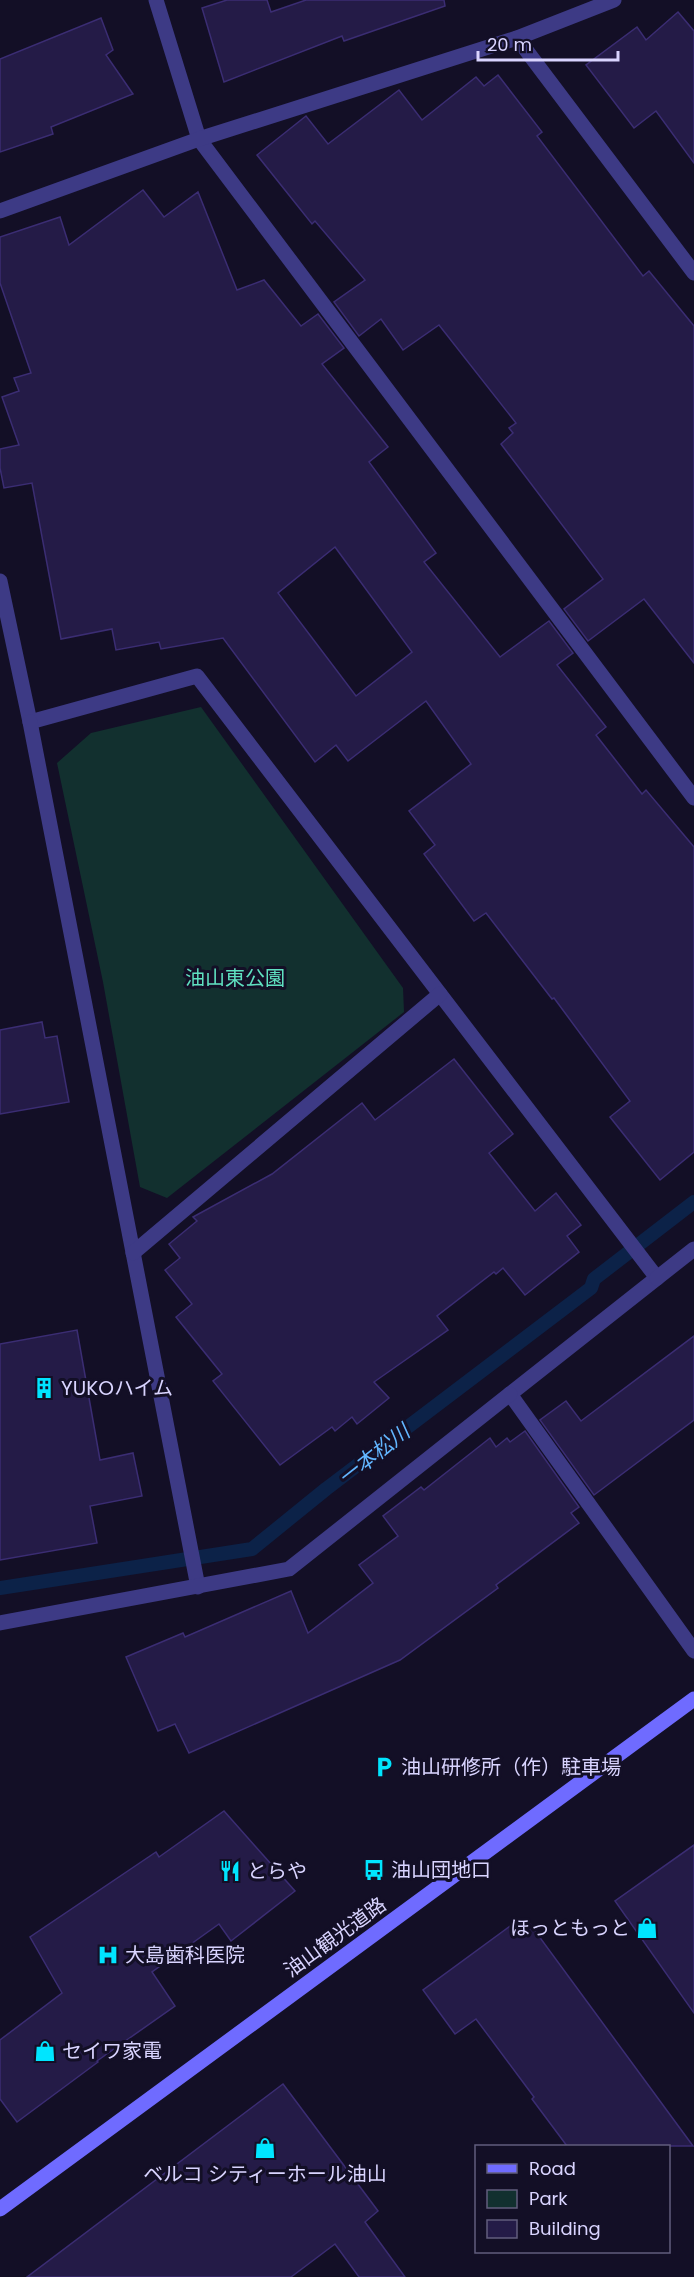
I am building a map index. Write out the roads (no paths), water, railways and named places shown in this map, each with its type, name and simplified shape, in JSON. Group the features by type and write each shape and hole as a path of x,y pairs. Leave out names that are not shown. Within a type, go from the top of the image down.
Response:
{"main road":[{"name":"油山観光道路","path":"0,2209 694,1699"}],"street":[{"path":"156,0 199,139 694,798"},
{"path":"0,211 199,139 517,38 614,0"},
{"path":"517,38 694,273"},
{"path":"0,581 30,722 196,1580"},
{"path":"30,722 197,676 657,1278"},
{"path":"133,1253 440,994"},
{"path":"0,1623 196,1580 289,1569 694,1249"},
{"path":"510,1394 694,1651"}],"waterway":[{"name":"一本松川","path":"0,1588 252,1549 326,1489 591,1288 594,1279 694,1202"}],"place":[{"name":"YUKOハイム","path":"44,1388"},
{"name":"油山研修所（作）駐車場","path":"384,1767"},
{"name":"油山団地口","path":"374,1870"},
{"name":"とらや","path":"230,1871"},
{"name":"ほっともっと","path":"647,1928"},
{"name":"大島歯科医院","path":"108,1955"},
{"name":"セイワ家電","path":"45,2051"},
{"name":"ベルコ シティーホール油山","path":"265,2148"}],"park label":[{"name":"油山東公園","path":"235,978"}]}
